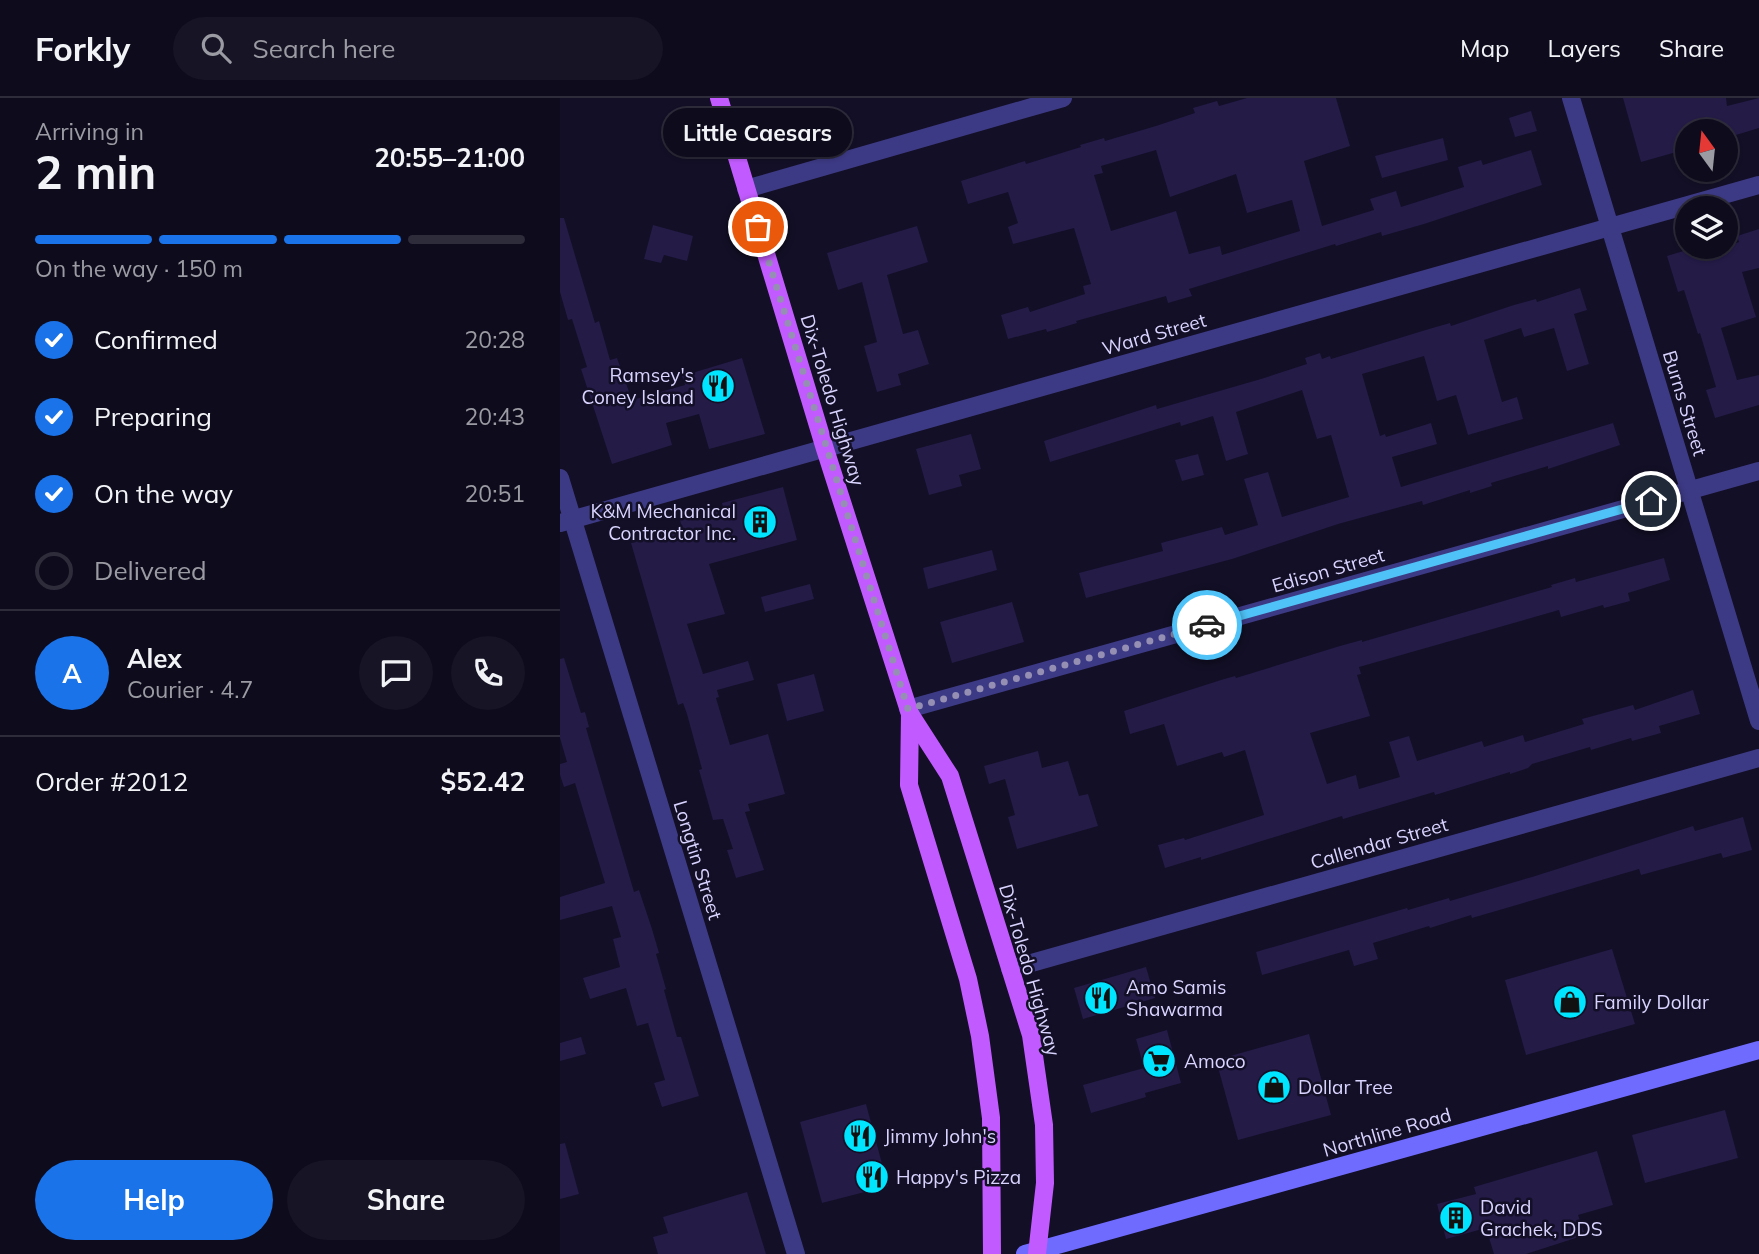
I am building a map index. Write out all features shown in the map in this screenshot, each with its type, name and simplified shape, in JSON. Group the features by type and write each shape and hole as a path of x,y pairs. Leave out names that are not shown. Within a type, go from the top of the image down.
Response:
{"main road":[{"name":"Dix-Toledo Highway","path":"719,98 825,449 909,712 950,776 1031,1035 1044,1125 1045,1183 1033,1253"},
{"name":"Dix-Toledo Highway","path":"909,712 909,785 968,979 982,1048 991,1118 992,1254"},
{"name":"Northline Road","path":"1033,1253 1759,1050"}],"street":[{"path":"747,189 1063,98"},
{"name":"Burns Street","path":"1571,98 1759,721"},
{"name":"Ward Street","path":"566,521 1759,185"},
{"name":"Edison Street","path":"909,712 1759,471"},
{"name":"Longtin Street","path":"560,478 566,521 796,1254"},
{"name":"Callendar Street","path":"1010,969 1759,758"}],"building":[{"path":"1247,98 1336,98 1350,146 1304,161 1322,226 1374,210 1370,199 1396,191 1401,207 1464,187 1458,167 1481,160 1483,165 1531,150 1542,185 1424,224 1382,236 1381,232 1336,246 1335,244 1189,289 1192,296 1168,303 1166,296 1076,321 1077,323 1047,332 1046,329 1008,339 1001,315 1028,307 1030,312 1085,294 1083,286 1091,284 1074,228 1013,244 1008,227 1018,223 1008,192 968,204 961,181 1025,161 1026,164 1104,138 1105,141 1156,126 1195,113 1193,108 1217,101 1219,106","holes":["1156,150 1170,197 1236,174 1247,213 1292,200 1300,231 1222,255 1220,246 1189,254 1176,211 1111,231 1094,175 1103,173 1101,166"]},
{"path":"1623,98 1726,98 1727,106 1759,98 1759,128 1738,134 1738,119 1675,119 1675,152 1641,162"},
{"path":"1531,111 1537,131 1515,137 1509,118"},
{"path":"1443,138 1448,160 1382,178 1375,156"},
{"path":"560,218 564,218 595,323 599,321 610,360 617,358 632,400 685,385 682,376 742,358 765,434 709,449 699,414 666,423 672,445 612,464 581,369 587,367 572,319 568,320 560,292"},
{"path":"653,225 693,236 687,261 664,255 661,263 644,259"},
{"path":"917,226 928,262 887,275 903,334 918,330 929,364 898,374 901,385 877,392 864,346 877,342 862,282 838,290 827,253"},
{"path":"1759,229 1759,268 1742,272 1756,317 1721,328 1737,380 1759,375 1759,405 1715,418 1706,390 1716,387 1700,333 1698,334 1684,290 1678,292 1667,256 1675,254 1675,259 1738,259 1738,236"},
{"path":"1580,288 1587,310 1574,314 1589,364 1567,371 1554,328 1524,337 1521,328 1484,340 1502,402 1517,397 1523,419 1468,435 1456,395 1437,401 1424,356 1362,374 1380,436 1385,434 1386,437 1431,423 1437,444 1392,457 1401,487 1613,423 1620,445 1548,469 1548,466 1491,483 1492,486 1470,493 1470,490 1423,505 1422,501 1338,524 1232,559 1086,598 1079,573 1163,551 1161,543 1222,527 1225,535 1258,525 1244,479 1268,472 1282,517 1349,497 1331,435 1317,439 1302,390 1236,412 1248,454 1226,461 1213,416 1181,426 1180,422 1050,462 1044,441 1156,405 1157,409 1261,379 1307,364 1305,358 1320,353 1322,359 1330,356 1331,359"},
{"path":"971,434 981,469 959,475 962,486 929,495 916,449"},
{"path":"1198,454 1204,475 1182,481 1175,460"},
{"path":"783,487 797,540 709,564 725,614 687,624 703,674 748,661 754,680 717,690 719,697 716,698 730,745 768,734 785,794 748,804 750,811 745,812 764,870 736,878 727,850 733,849 723,819 713,820 687,714 683,703 678,705 631,543 682,528 680,520 723,507 722,503"},
{"path":"992,550 997,570 928,589 923,568"},
{"path":"1664,558 1670,580 1628,593 1630,601 1604,608 1603,605 1561,617 1559,610 1359,667 1361,674 1357,675 1370,716 1310,733 1327,784 1356,775 1359,789 1400,777 1389,742 1409,736 1417,761 1482,741 1484,747 1523,735 1525,742 1584,724 1582,719 1633,705 1635,710 1693,690 1700,714 1659,726 1661,733 1632,741 1631,738 1591,750 1590,747 1532,764 1510,774 1435,795 1434,792 1343,819 1342,816 1201,860 1201,857 1165,868 1158,845 1184,838 1185,840 1264,815 1245,750 1224,757 1222,752 1177,766 1164,724 1130,734 1124,711 1221,680 1362,642 1575,578 1576,582"},
{"path":"810,584 814,599 765,612 761,597"},
{"path":"1012,602 1024,642 952,663 940,622"},
{"path":"564,658 581,713 585,712 589,727 586,728 634,892 639,890 652,929 677,1037 681,1037 699,1096 662,1107 654,1083 665,1080 648,1023 637,1026 626,988 590,999 583,978 620,967 613,939 621,937 612,906 560,920 560,897 605,883 575,783 564,787 560,775 560,764 567,762 560,738 560,659"},
{"path":"814,674 824,711 787,721 777,684"},
{"path":"1038,751 1042,768 1068,761 1079,796 1088,794 1098,826 1017,849 1008,817 1015,815 1005,779 989,784 984,766"},
{"path":"1743,817 1752,850 1723,858 1721,853 1641,875 1639,869 1472,918 1471,915 1430,928 1429,926 1373,943 1378,959 1354,966 1349,950 1262,975 1256,952 1407,908 1408,910 1449,898 1450,901 1693,826 1695,831"},
{"name":"Family Dollar","path":"1612,949 1635,1024 1526,1055 1505,980"},
{"path":"1146,967 1155,998 1083,1019 1074,988"},
{"path":"1167,1030 1181,1083 1145,1093 1146,1097 1091,1113 1083,1085 1144,1068 1136,1039"},
{"name":"Dollar Tree","path":"1309,1034 1331,1115 1238,1140 1216,1060"},
{"path":"581,1037 586,1054 560,1061 560,1043"},
{"path":"866,1104 888,1186 822,1203 800,1122"},
{"path":"1725,1110 1738,1158 1645,1183 1632,1135"},
{"path":"565,1143 579,1194 560,1199 560,1144"},
{"path":"1597,1151 1613,1205 1578,1215 1585,1235 1526,1254 1494,1254 1486,1228 1446,1239 1437,1204 1476,1194 1474,1187"},
{"path":"747,1192 766,1254 658,1254 653,1237 668,1233 663,1217"}],"way so far":[{"path":"758,227 908,709 1207,625"}],"place":[{"name":"Little Caesars","path":"758,227"},
{"name":"Ramsey's Coney Island","path":"718,386"},
{"name":"K&M Mechanical Contractor Inc.","path":"760,522"},
{"name":"Amo Samis Shawarma","path":"1101,998"},
{"name":"Family Dollar","path":"1570,1002"},
{"name":"Amoco","path":"1159,1061"},
{"name":"Dollar Tree","path":"1274,1087"},
{"name":"Jimmy John's","path":"860,1136"},
{"name":"Happy's Pizza","path":"872,1177"},
{"name":"David Grachek, DDS","path":"1456,1218"}],"route":[{"path":"1207,625 1651,501"}]}
